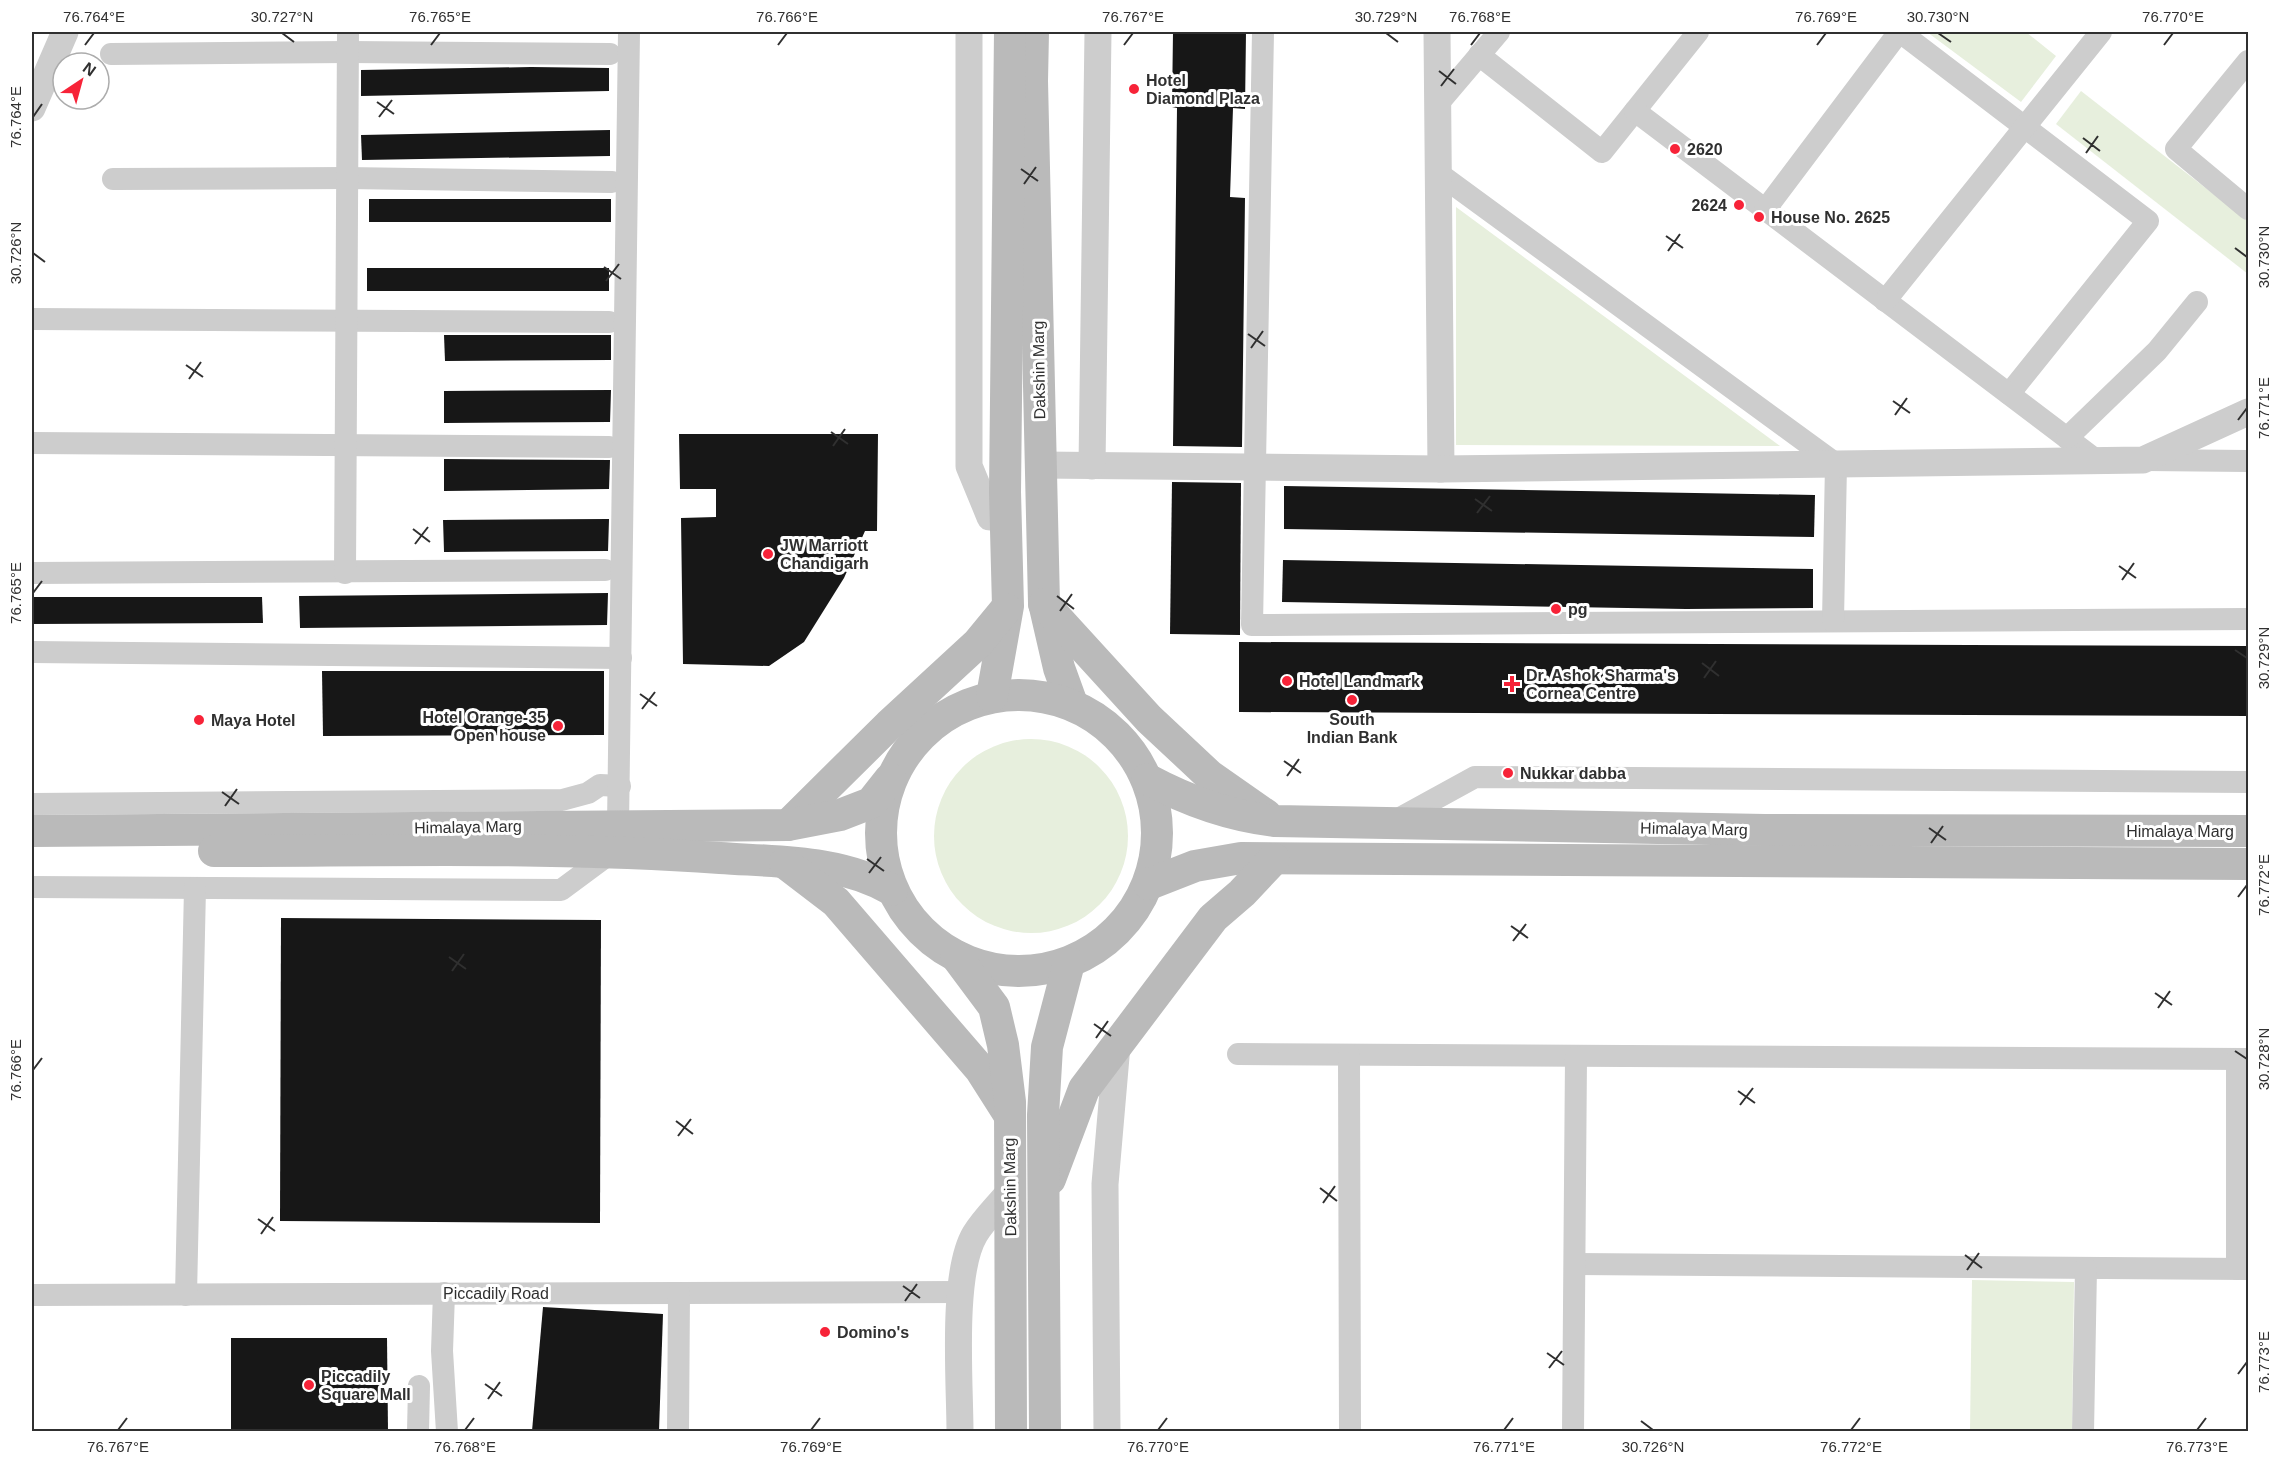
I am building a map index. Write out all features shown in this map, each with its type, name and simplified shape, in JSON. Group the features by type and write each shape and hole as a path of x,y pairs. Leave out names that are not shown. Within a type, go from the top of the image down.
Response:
{"main road":[{"name":"Dakshin Marg","path":"992,696 1008,606 1005,492 1011,32"},
{"name":"Dakshin Marg","path":"1034,32 1032,81 1044,603 1062,680 1072,704"},
{"path":"1044,603 1149,720 1210,776 1275,821"},
{"path":"788,825 889,725 978,643 1008,606"},
{"path":"1018,694 1046,696 1072,704 1103,723 1129,748 1147,779 1157,813 1158,849 1149,884 1130,918 1102,945 1069,963 1031,972 992,969 956,956 930,939 908,916 892,890 882,854 881,816 890,779 907,750 931,725 959,707 992,696 1018,694"},
{"name":"Himalaya Marg","path":"32,851 617,838 788,825 840,815 871,803 890,779"},
{"name":"Himalaya Marg","path":"1147,779 1201,804 1248,818 1275,821 1765,830 2248,831"},
{"name":"Himalaya Marg","path":"32,831 617,838 785,863 835,867 873,879 892,890"},
{"name":"Himalaya Marg","path":"1149,884 1195,866 1241,858 2248,864"},
{"path":"1043,1195 1084,1089 1213,918 1242,893 1274,859"},
{"path":"785,863 836,902 980,1069 1009,1113"},
{"name":"Dakshin Marg","path":"956,956 994,1007 1003,1045 1009,1113 1011,1431"},
{"name":"Dakshin Marg","path":"1045,1431 1043,1115 1047,1047 1069,963"}],"street":[{"path":"32,108 65,32"},
{"path":"32,887 561,890 617,838 620,786 629,32"},
{"path":"969,32 969,466 990,517 1007,517"},
{"path":"1092,465 1098,32"},
{"path":"1263,32 1252,625 2248,619"},
{"path":"1437,32 1441,469"},
{"path":"1437,105 1499,32"},
{"path":"1479,55 1602,152 1698,32"},
{"path":"1765,210 1900,32 2148,221 2008,394"},
{"path":"1885,301 2102,32"},
{"path":"345,573 348,42"},
{"path":"111,54 348,42 610,54"},
{"path":"2248,61 2176,149 2248,209"},
{"path":"1635,111 2096,460"},
{"path":"1438,173 1836,464"},
{"path":"112,179 347,178 612,182"},
{"path":"2067,438 2157,351 2197,302"},
{"path":"32,319 346,323 609,322"},
{"path":"2144,460 2248,412"},
{"path":"32,443 609,447"},
{"path":"1041,465 1441,469 2096,460 2248,461"},
{"path":"1833,621 1836,464"},
{"path":"32,573 605,570"},
{"path":"32,652 621,658"},
{"path":"1393,822 1475,777 2248,782"},
{"path":"32,804 562,800 588,793 600,784 620,786"},
{"path":"186,1294 195,888"},
{"path":"1107,1431 1105,1184 1117,1045"},
{"path":"1238,1054 2243,1059 2243,1269 1575,1264"},
{"path":"1349,1055 1350,1431"},
{"path":"1573,1431 1576,1057"},
{"path":"960,1431 960,1292 965,1259 975,1235 1010,1191"},
{"path":"2083,1431 2086,1268"},
{"name":"Piccadily Road","path":"32,1295 960,1292"},
{"path":"444,1293 442,1351 447,1431"},
{"path":"678,1431 679,1293"},
{"path":"418,1386 418,1431"}],"green space":[{"path":"1927,32 2026,32 2056,56 2021,102"},
{"path":"2081,91 2248,221 2248,274 2056,124"},
{"path":"1456,207 1780,446 1456,445"},
{"path":"1031,739 1059,743 1077,751 1085,755 1106,775 1112,782 1124,808 1128,836 1124,864 1116,882 1112,890 1092,911 1085,917 1059,929 1031,933 1003,929 985,921 977,917 956,897 950,890 938,864 934,836 938,808 946,790 950,782 970,761 977,755 1003,743"},
{"path":"1972,1280 2074,1282 2072,1431 1970,1431"}],"building":[{"path":"1173,32 1246,32 1245,109 1233,108 1230,197 1245,198 1242,447 1173,446 1177,108 1172,107"},
{"path":"609,68 609,91 361,96 361,70"},
{"path":"610,130 610,156 362,160 361,135"},
{"path":"369,199 611,199 611,222 369,222"},
{"path":"367,268 609,268 609,291 367,291"},
{"path":"444,335 611,335 611,360 445,361"},
{"path":"611,390 610,422 444,423 444,391"},
{"name":"JW Marriott Chandigarh","path":"679,434 878,434 877,531 865,531 844,578 804,642 769,666 683,664 681,518 716,517 716,489 680,489"},
{"path":"444,459 610,460 609,489 444,491"},
{"path":"1172,482 1241,483 1240,635 1170,634"},
{"path":"1284,486 1815,495 1814,537 1284,529"},
{"path":"609,519 608,551 444,552 443,520"},
{"path":"1283,560 1813,569 1813,608 1686,609 1282,602"},
{"path":"608,593 607,625 300,628 299,596"},
{"path":"32,597 262,597 263,623 32,624"},
{"path":"1239,642 2248,646 2248,716 1239,712"},
{"path":"322,671 604,671 604,735 323,736"},
{"path":"281,918 601,920 600,1223 280,1221"},
{"path":"543,1307 663,1314 659,1431 532,1431"},
{"name":"Piccadily Square Mall","path":"231,1338 387,1338 388,1431 231,1431"}],"place":[{"name":"Hotel Diamond Plaza","path":"1134,89"},
{"name":"2620","path":"1675,149"},
{"name":"2624","path":"1739,205"},
{"name":"House No. 2625","path":"1759,217"},
{"name":"JW Marriott Chandigarh","path":"768,554"},
{"name":"pg","path":"1556,609"},
{"name":"Hotel Landmark","path":"1287,681"},
{"name":"Dr. Ashok Sharma's Cornea Centre","path":"1512,684"},
{"name":"South Indian Bank","path":"1352,700"},
{"name":"Maya Hotel","path":"199,720"},
{"name":"Hotel Orange-35 Open house","path":"558,726"},
{"name":"Nukkar dabba","path":"1508,773"},
{"name":"Domino's","path":"825,1332"},
{"name":"Piccadily Square Mall","path":"309,1385"}]}
